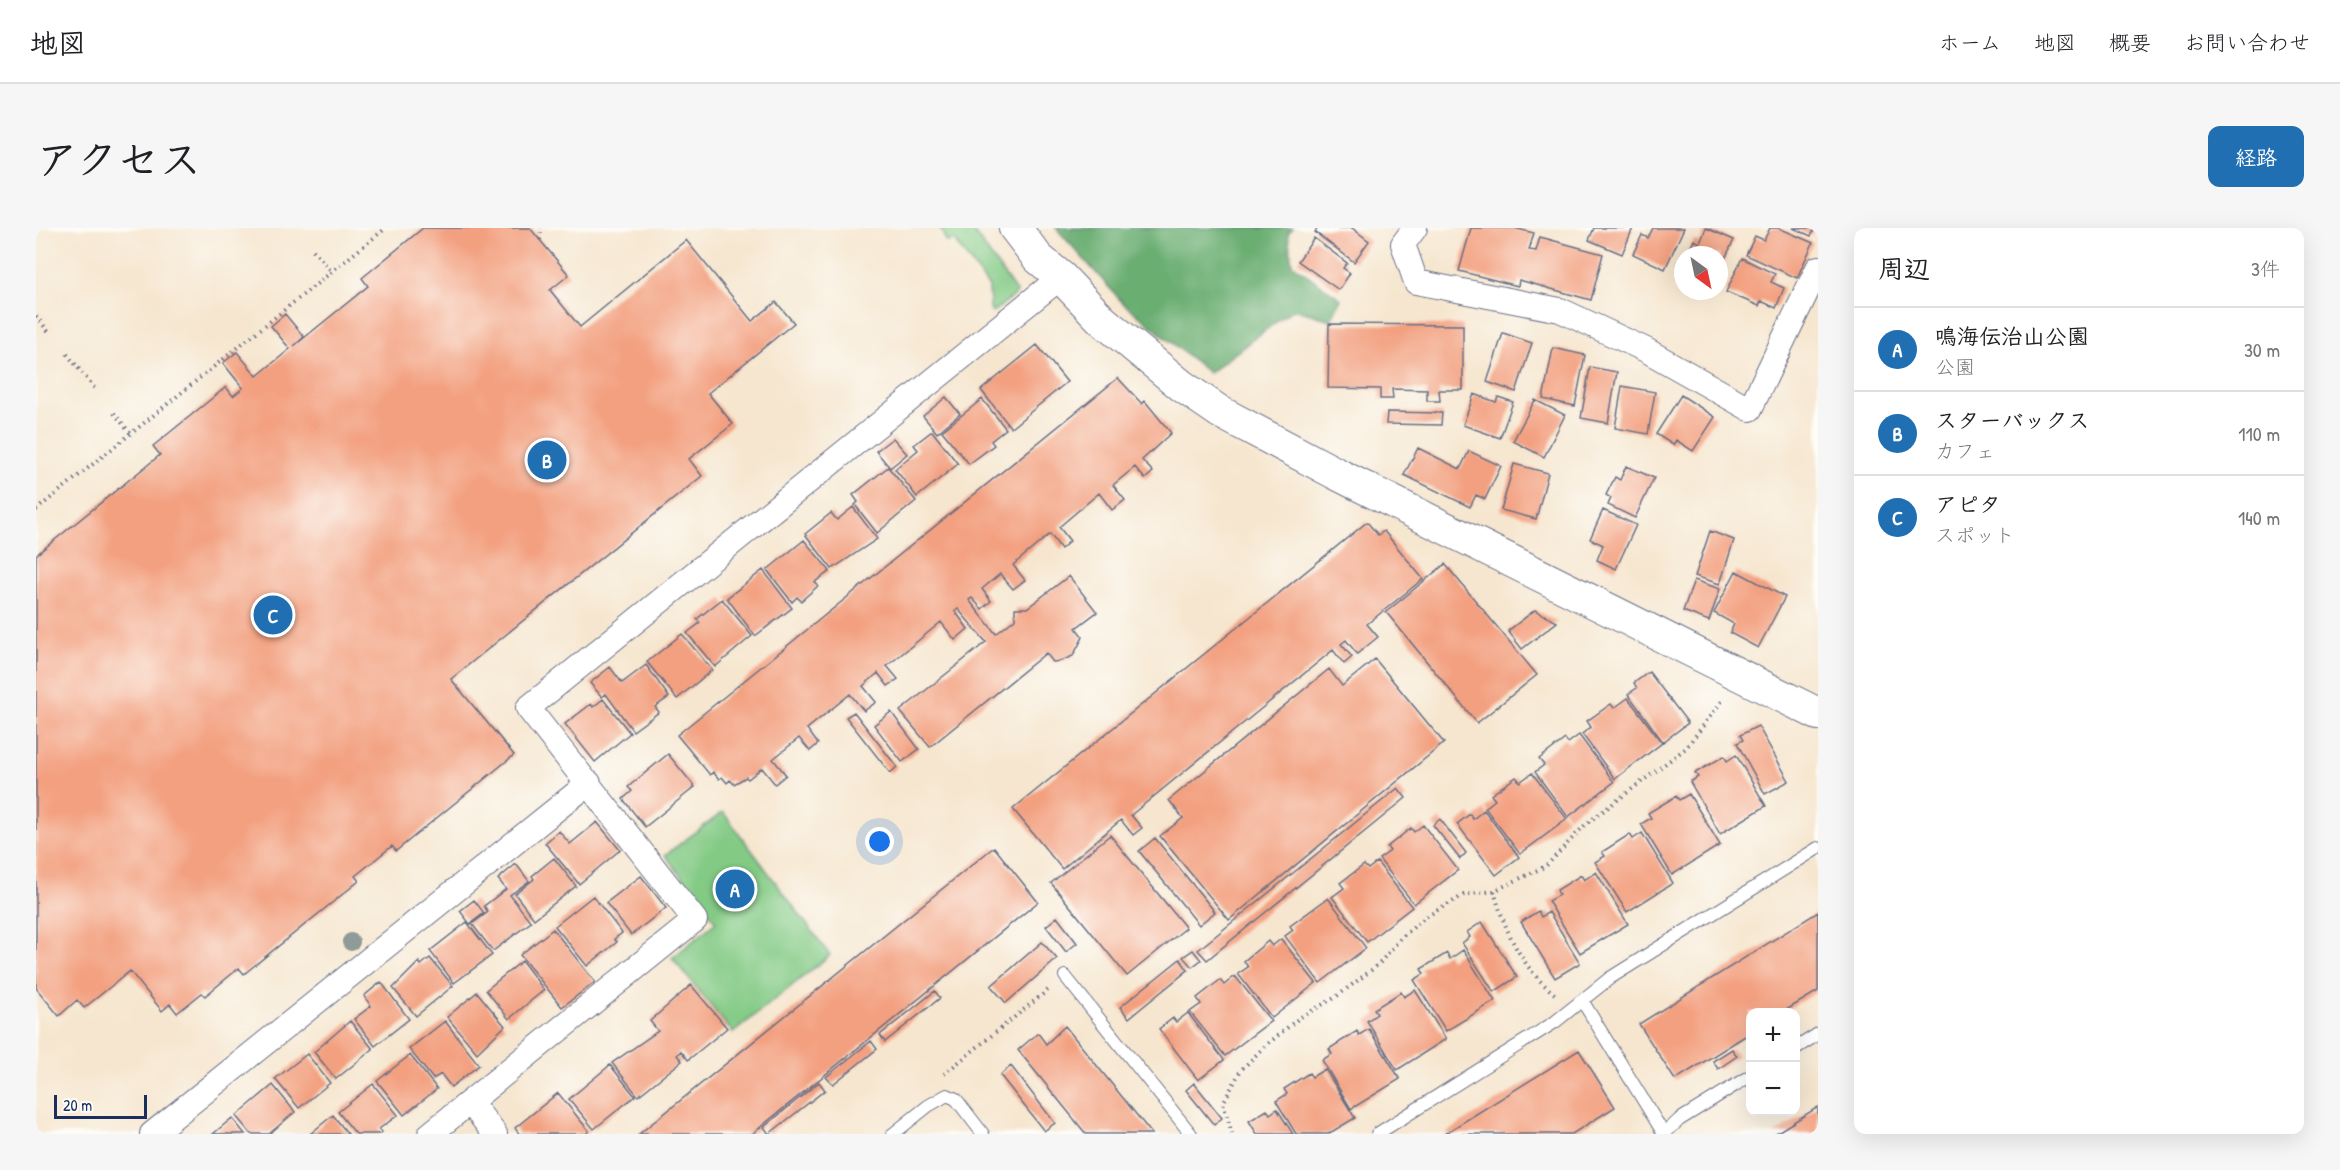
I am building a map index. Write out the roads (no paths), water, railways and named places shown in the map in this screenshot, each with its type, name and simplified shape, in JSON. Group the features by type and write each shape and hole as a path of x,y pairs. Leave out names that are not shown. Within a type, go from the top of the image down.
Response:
{"street":[{"path":"1015,228 1038,258 1061,276 1102,320 1182,386 1220,412 1818,714"},
{"path":"1415,228 1403,244 1416,282 1560,310 1646,350 1750,409 1818,268"},
{"path":"430,1134 695,920 528,708 1061,276"},
{"path":"152,1134 589,783"},
{"path":"470,1102 495,1134"}],"lane":[{"path":"1377,1134 1555,1022 1583,1002 1610,978 1818,848"},
{"path":"1065,976 1191,1134"},
{"path":"1583,1002 1664,1134 1679,1120 1746,1078"},
{"path":"1800,1045 1818,1034"},
{"path":"893,1134 928,1106 947,1095 956,1099 983,1134"}],"place":[{"name":"スターバックス","path":"547,460"},
{"name":"アピタ","path":"273,615"},
{"name":"鳴海伝治山公園","path":"735,889"}]}
